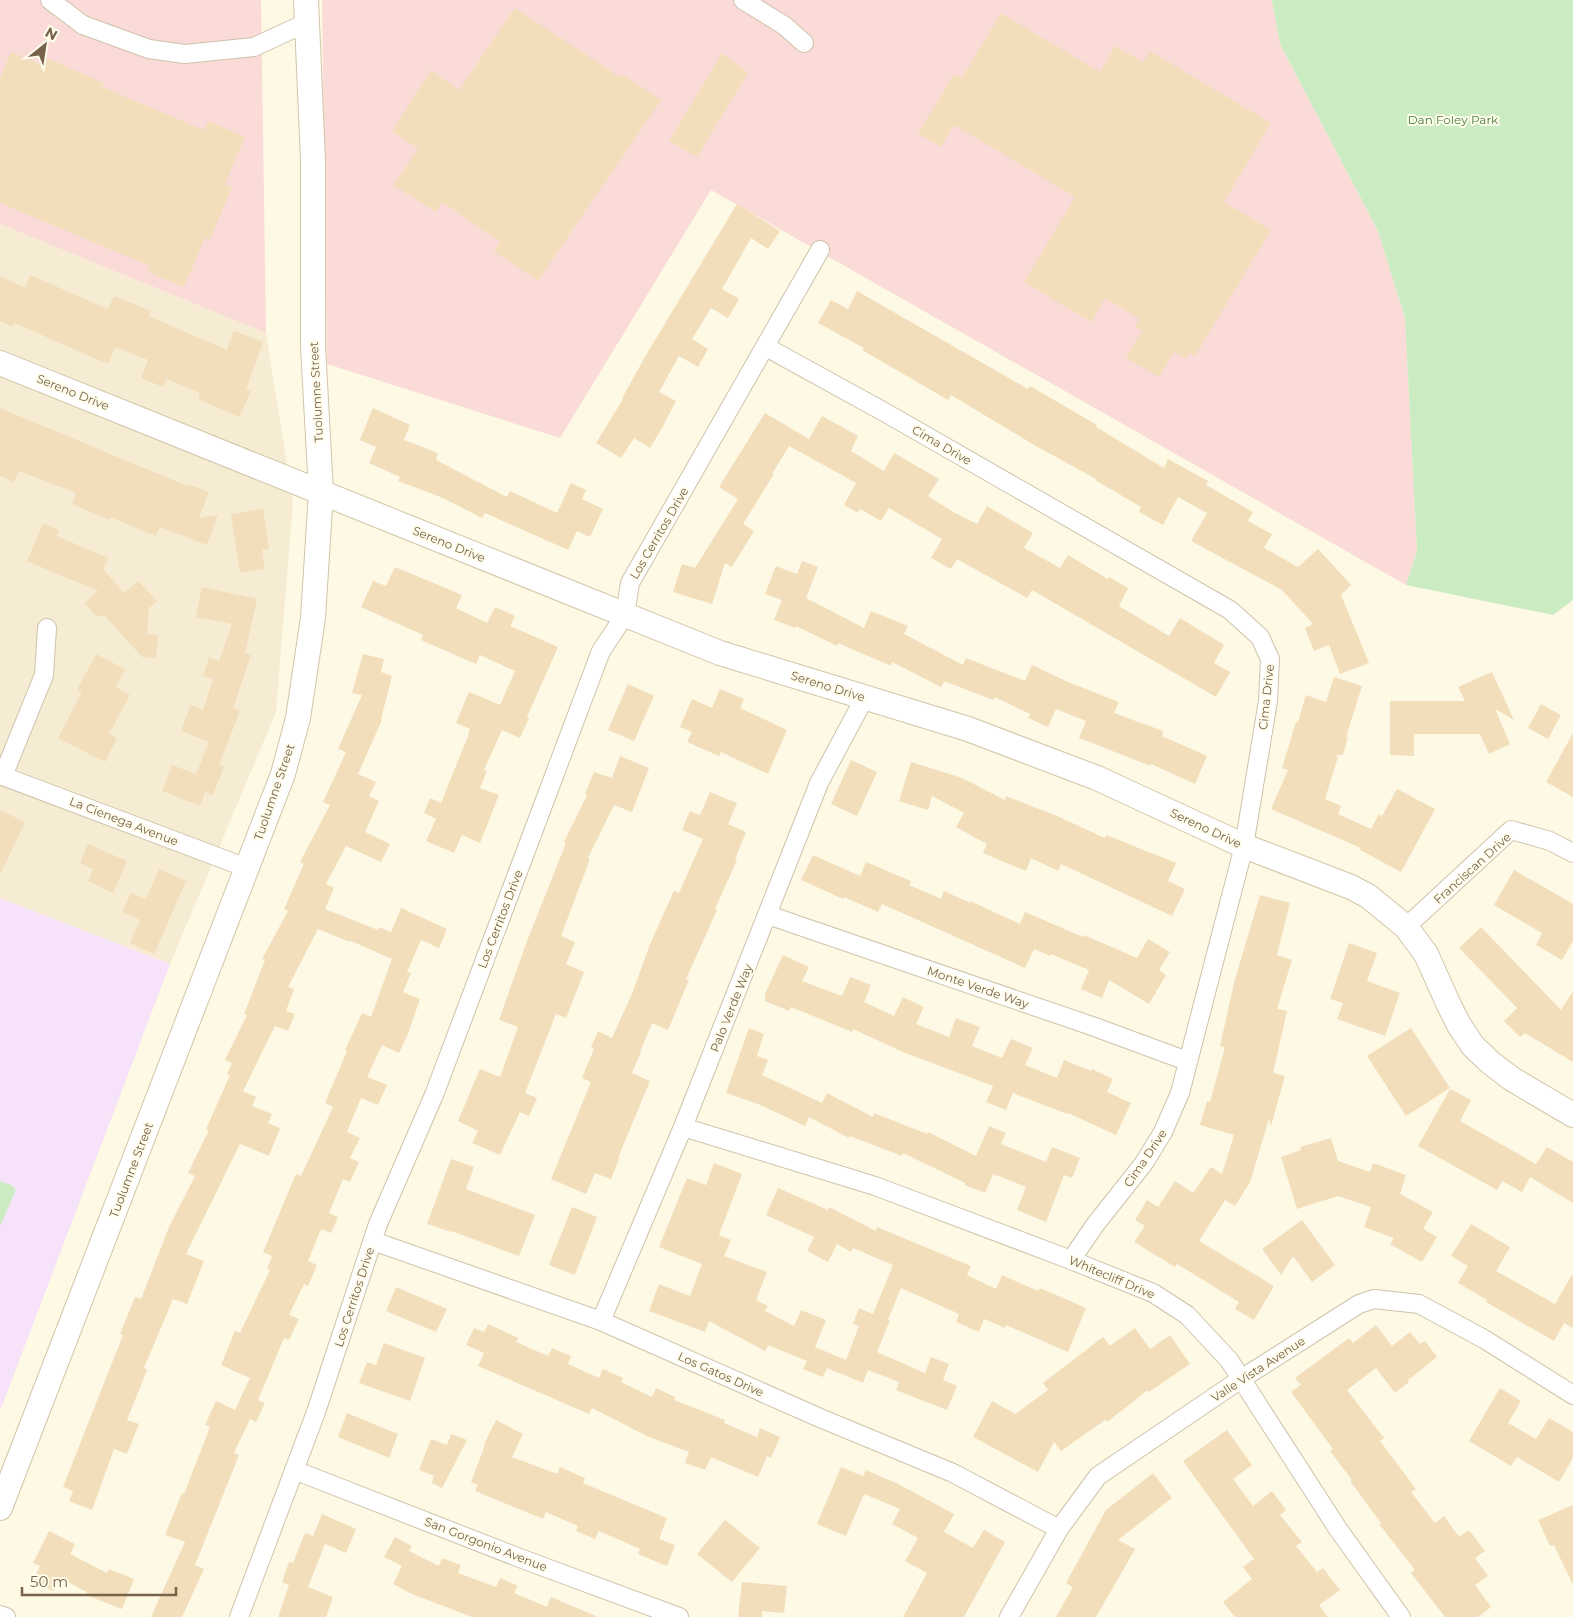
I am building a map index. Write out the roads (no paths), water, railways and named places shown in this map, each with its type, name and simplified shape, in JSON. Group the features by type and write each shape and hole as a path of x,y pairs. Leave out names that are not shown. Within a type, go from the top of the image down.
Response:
{"street":[{"path":"50,0 83,25 149,50 185,54 254,46 307,11"},
{"path":"743,0 785,26 804,43"},
{"name":"Tuolumne Street","path":"0,1508 283,774 298,718 313,618 321,492 313,347 313,160 307,11"},
{"name":"Los Cerritos Drive","path":"239,1617 316,1412 378,1224 434,1095 601,651 625,615 630,584 820,250"},
{"name":"Cima Drive","path":"766,347 886,413 1230,610 1260,637 1270,658 1268,701 1244,846 1180,1092 1164,1132 1144,1163 1095,1225 1071,1260"},
{"name":"Sereno Drive","path":"0,363 720,653 968,729 1097,778 1244,846 1350,886 1368,896 1406,927 1426,954 1451,1011 1473,1046 1491,1064 1512,1079 1573,1115"},
{"path":"2,776 44,675 48,628"},
{"name":"Palo Verde Way","path":"601,1321 683,1126 819,783 865,697"},
{"name":"La Cienega Avenue","path":"2,776 247,868"},
{"name":"Franciscan Drive","path":"1406,927 1511,830 1550,841 1573,853"},
{"name":"Monte Verde Way","path":"768,915 1092,1026 1187,1062"},
{"name":"Whitecliff Drive","path":"683,1126 875,1186 1153,1293 1187,1315 1229,1360 1338,1529 1400,1617"},
{"name":"Los Gatos Drive","path":"372,1241 601,1321 820,1418 953,1472 1059,1529"},
{"name":"Valle Vista Avenue","path":"1009,1617 1059,1529 1098,1476 1241,1379 1358,1304 1374,1300 1419,1304 1484,1339 1573,1395"},
{"name":"San Gorgonio Avenue","path":"294,1470 678,1617"},
{"path":"0,1615 6,1617"}],"park label":[{"name":"Dan Foley Park","path":"1453,119"}]}
